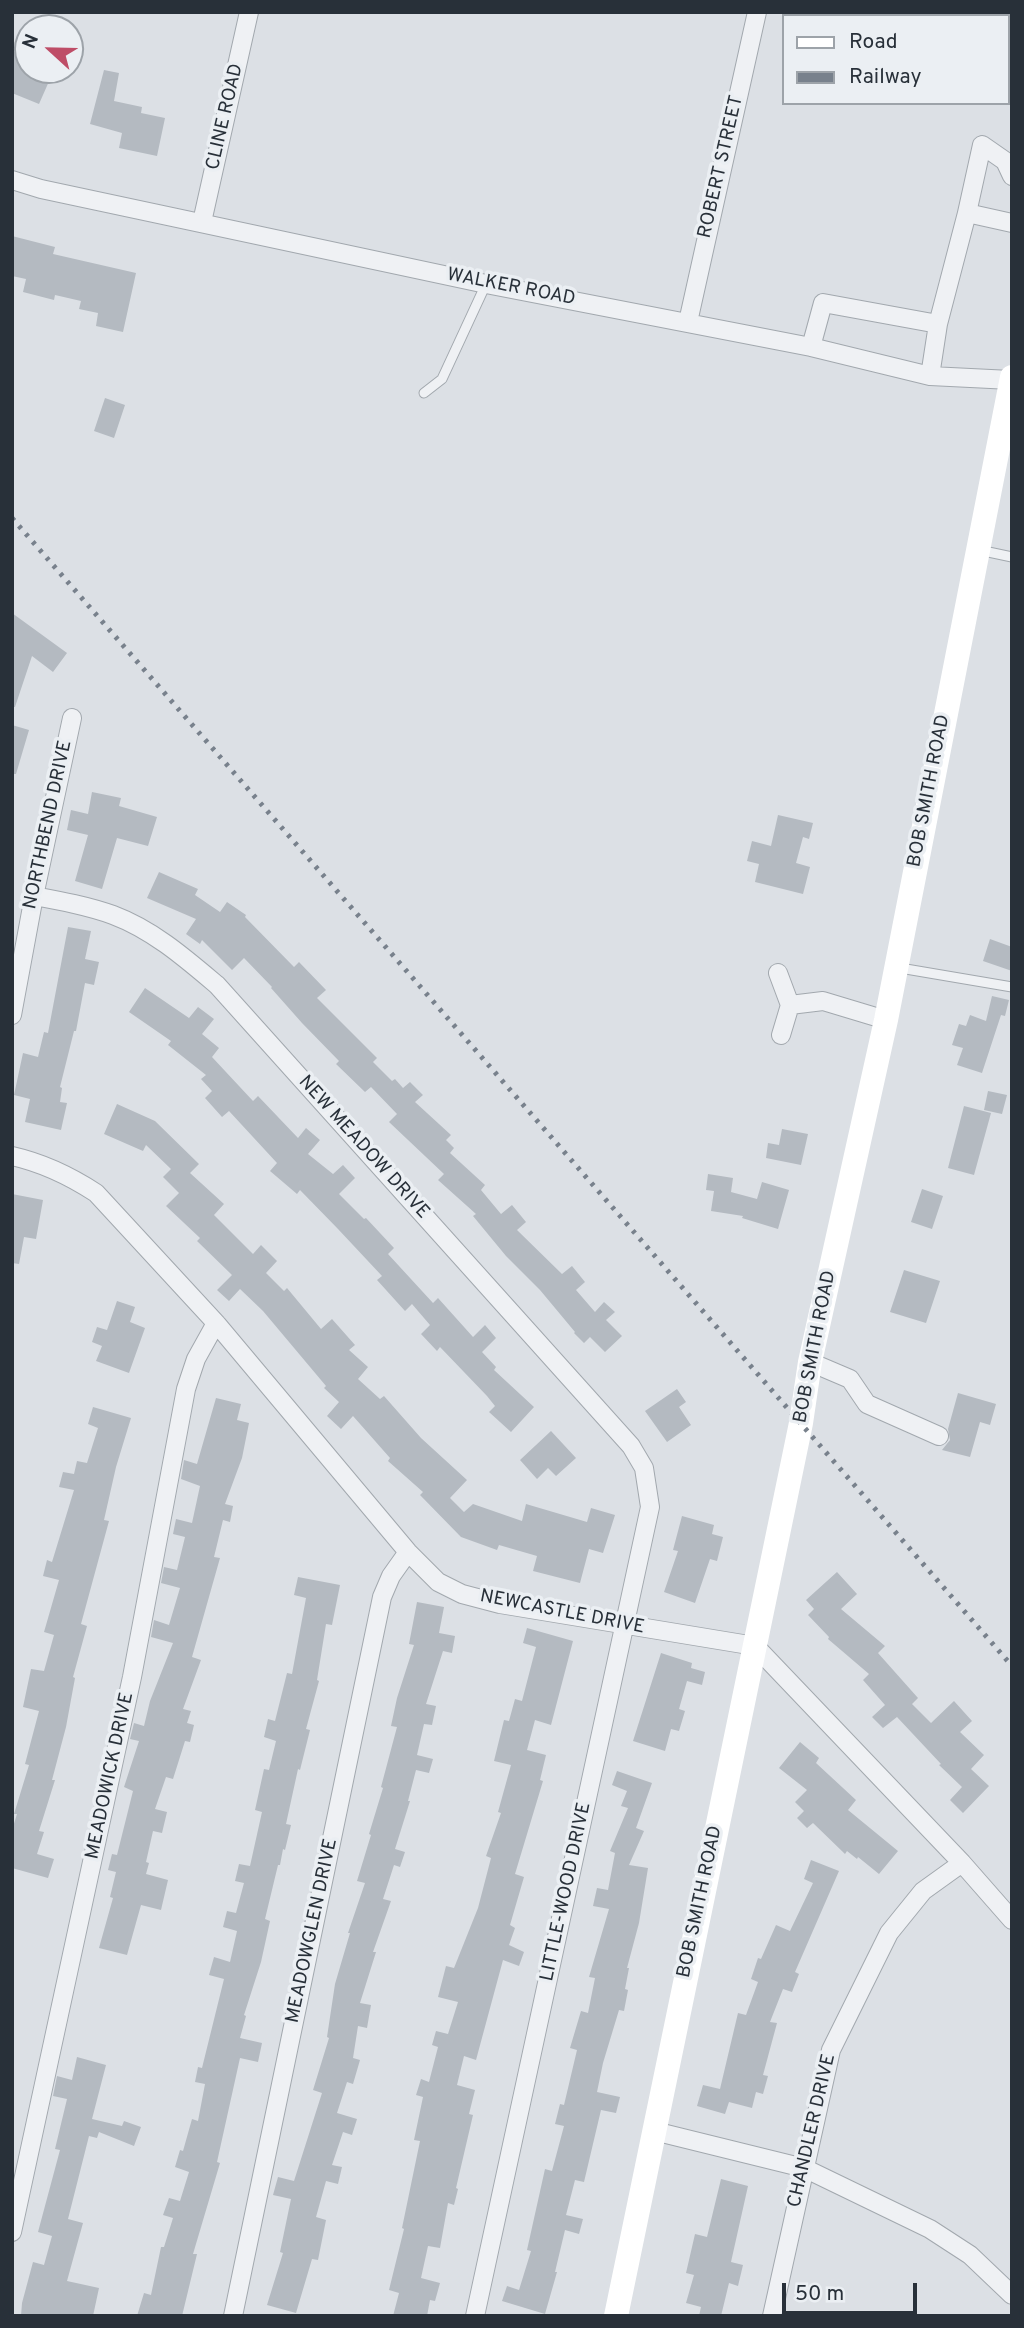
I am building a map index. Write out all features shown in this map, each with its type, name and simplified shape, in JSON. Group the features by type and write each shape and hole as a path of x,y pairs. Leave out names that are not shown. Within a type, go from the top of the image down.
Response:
{"street":[{"name":"CLINE ROAD","path":"202,222 249,12"},
{"name":"ROBERT STREET","path":"688,321 757,12"},
{"path":"930,376 938,324 982,145 1005,161 1012,176"},
{"name":"WALKER ROAD","path":"12,180 41,189 485,284 688,321 811,347 930,376 1011,378"},
{"path":"967,212 1012,223"},
{"path":"811,347 823,303 938,324"},
{"name":"BOB SMITH ROAD","path":"616,2316 801,1423 810,1362 886,1020 1011,378"},
{"name":"NORTHBEND DRIVE","path":"12,1016 34,896 72,718"},
{"name":"NEW MEADOW DRIVE","path":"34,896 115,916 173,948 217,985 631,1446 644,1468"},
{"path":"778,972 790,1005 781,1035"},
{"path":"790,1005 823,1002 886,1020"},
{"name":"NEWCASTLE DRIVE","path":"12,1156 32,1160 72,1177 96,1193 216,1323 408,1552 438,1582 462,1594 500,1604 755,1646"},
{"name":"MEADOWICK DRIVE","path":"12,2232 132,1677 186,1390 196,1359 216,1323"},
{"path":"810,1362 850,1379 867,1404 939,1436"},
{"name":"LITTLE-WOOD DRIVE","path":"475,2316 650,1507 644,1468"},
{"name":"MEADOWGLEN DRIVE","path":"233,2316 382,1597 391,1576 408,1552"},
{"path":"755,1646 962,1863 1012,1920"},
{"name":"CHANDLER DRIVE","path":"772,2316 831,2050 889,1933 923,1891 962,1863"},
{"path":"654,2131 804,2168 930,2229 970,2255 1012,2295"}],"lane":[{"path":"424,393 442,379 485,284"},
{"path":"978,550 1012,557"},
{"path":"896,967 1012,987"}],"building":[{"path":"12,51 14,84 48,84 39,104 12,93"},
{"path":"104,70 119,73 114,101 142,107 141,113 165,118 157,156 119,148 122,133 90,124"},
{"path":"12,236 55,247 53,254 136,273 123,332 96,326 98,313 79,309 81,301 55,295 54,300 23,292 26,279 12,276"},
{"path":"105,398 125,405 114,438 94,431"},
{"path":"12,613 67,653 53,672 32,656 15,707 12,707"},
{"path":"12,725 29,730 16,774 12,774"},
{"path":"92,792 121,798 119,806 157,817 148,846 117,838 102,889 75,881 88,835 67,830 71,810 88,814"},
{"path":"778,815 813,823 809,839 803,837 796,863 810,867 803,894 755,882 759,864 747,861 752,841 771,846"},
{"path":"159,872 198,889 195,895 220,912 227,902 246,915 294,967 299,962 326,990 317,998 377,1058 373,1062 392,1081 395,1079 403,1088 410,1082 423,1095 415,1102 451,1135 446,1140 454,1148 450,1153 485,1185 481,1190 501,1214 512,1205 526,1222 517,1230 562,1274 572,1266 585,1282 576,1290 595,1312 604,1302 615,1312 606,1320 622,1336 605,1352 590,1337 584,1343 574,1333 540,1290 506,1256 473,1216 476,1214 438,1180 444,1174 389,1122 397,1114 371,1087 365,1092 336,1064 339,1061 244,958 232,970 202,940 200,944 186,934 196,919 147,898"},
{"path":"68,927 91,931 85,959 99,962 94,985 85,983 76,1031 60,1087 60,1102 67,1103 61,1130 25,1122 30,1099 14,1095 23,1053 38,1057 44,1032 48,1033"},
{"path":"990,939 1012,947 1012,971 983,961"},
{"path":"145,988 189,1018 198,1007 214,1019 202,1034 219,1048 212,1057 253,1101 258,1096 298,1138 306,1128 320,1140 308,1154 333,1174 343,1165 355,1178 339,1194 394,1248 388,1254 433,1303 438,1298 473,1337 485,1325 496,1338 482,1352 496,1367 494,1370 534,1407 511,1432 489,1412 495,1406 487,1396 440,1347 437,1351 421,1334 430,1325 412,1304 405,1311 377,1280 382,1276 338,1229 300,1190 297,1194 270,1171 277,1163 229,1111 222,1117 205,1098 212,1091 201,1079 206,1075 168,1045 171,1041 129,1012"},
{"path":"992,996 1009,1000 1005,1016 1001,1015 982,1073 957,1065 963,1048 952,1045 959,1024 966,1026 970,1015 986,1021"},
{"path":"988,1091 1007,1095 1002,1114 984,1110"},
{"path":"117,1104 155,1121 199,1164 190,1173 224,1204 214,1215 253,1254 261,1245 277,1261 266,1273 284,1291 287,1288 321,1329 332,1319 355,1345 349,1350 368,1367 358,1379 380,1399 384,1396 421,1438 467,1480 450,1498 464,1512 473,1504 522,1521 526,1504 587,1522 591,1508 615,1515 603,1553 589,1549 580,1583 533,1571 537,1556 499,1545 497,1550 461,1537 420,1495 423,1492 388,1461 390,1458 353,1416 341,1429 327,1416 339,1402 324,1388 326,1386 263,1311 240,1289 229,1301 217,1290 232,1275 197,1241 200,1238 166,1206 179,1193 163,1177 171,1169 146,1145 143,1151 104,1134"},
{"path":"964,1106 991,1113 974,1175 948,1168"},
{"path":"782,1129 808,1134 801,1165 766,1158 768,1143 779,1145"},
{"path":"708,1174 733,1178 731,1192 757,1199 762,1182 789,1190 778,1229 742,1218 743,1216 711,1211 714,1191 706,1190"},
{"path":"922,1189 943,1196 932,1229 911,1222"},
{"path":"12,1194 43,1200 36,1239 24,1237 19,1264 12,1263"},
{"path":"904,1270 940,1281 926,1323 890,1312"},
{"path":"117,1301 135,1307 130,1322 145,1328 129,1373 96,1361 102,1346 92,1342 97,1327 107,1330"},
{"path":"677,1389 686,1402 679,1407 691,1425 667,1442 645,1411"},
{"path":"958,1393 996,1404 990,1425 980,1422 970,1457 942,1450 950,1440 948,1429"},
{"path":"216,1398 241,1404 237,1420 249,1423 242,1458 225,1504 233,1506 230,1522 223,1520 214,1557 220,1558 192,1657 201,1660 183,1709 191,1711 187,1723 194,1725 190,1742 185,1741 173,1779 166,1777 155,1809 167,1812 162,1833 153,1831 146,1874 168,1880 161,1910 141,1905 127,1955 99,1948 113,1898 110,1897 116,1872 108,1870 112,1854 117,1855 133,1791 124,1787 139,1741 130,1739 134,1723 144,1726 150,1701 173,1643 151,1637 154,1620 169,1625 180,1588 161,1583 164,1567 177,1570 185,1537 173,1534 176,1519 192,1523 200,1486 181,1479 184,1460 197,1464"},
{"path":"93,1407 131,1418 116,1467 104,1520 109,1521 81,1624 87,1626 73,1677 75,1678 66,1727 52,1780 55,1780 39,1831 44,1832 37,1854 54,1859 48,1878 12,1868 12,1830 17,1814 14,1814 29,1765 25,1764 39,1711 23,1707 31,1669 44,1671 54,1635 44,1632 59,1580 43,1576 47,1560 52,1562 74,1490 59,1487 63,1472 74,1474 77,1461 87,1463 98,1428 88,1424"},
{"path":"551,1431 576,1458 556,1476 548,1468 537,1479 520,1460"},
{"path":"682,1516 714,1525 712,1534 723,1537 717,1561 710,1559 695,1603 664,1592 678,1551 673,1550"},
{"path":"837,1572 857,1594 841,1609 885,1646 878,1653 918,1698 912,1704 931,1723 954,1701 972,1721 960,1732 984,1755 971,1769 989,1786 963,1813 950,1800 962,1787 897,1717 883,1728 872,1717 885,1705 863,1680 869,1674 828,1639 808,1615 814,1609 806,1600"},
{"path":"298,1577 340,1585 332,1625 326,1624 317,1680 319,1681 306,1729 310,1730 286,1824 291,1825 265,1919 270,1921 240,2038 262,2043 258,2062 240,2058 217,2162 220,2163 193,2254 197,2254 182,2316 137,2316 144,2293 151,2295 161,2247 164,2247 173,2218 163,2215 169,2198 180,2201 189,2172 175,2167 180,2150 183,2151 192,2119 198,2121 205,2084 195,2082 198,2067 202,2068 224,1979 209,1975 214,1957 230,1962 237,1931 223,1927 227,1911 236,1913 244,1883 235,1881 239,1864 250,1866 262,1812 255,1810 264,1769 269,1770 276,1741 264,1737 268,1719 275,1721 287,1673 292,1674 306,1598 294,1595"},
{"path":"417,1602 444,1607 439,1633 455,1636 452,1653 443,1651 426,1704 436,1706 432,1725 424,1724 417,1755 433,1759 429,1773 416,1770 410,1801 395,1849 405,1852 400,1867 394,1865 383,1899 391,1901 373,1952 376,1952 360,2003 371,2005 367,2028 358,2026 353,2058 360,2060 353,2084 347,2082 337,2113 357,2119 352,2135 343,2132 332,2165 342,2167 338,2184 326,2181 316,2217 326,2220 318,2260 312,2259 296,2313 267,2305 283,2253 280,2252 291,2199 273,2195 278,2177 294,2181 322,2093 313,2090 329,2038 335,1984 365,1883 357,1881 397,1727 391,1726 414,1645 409,1644"},
{"path":"527,1628 573,1641 551,1725 535,1720 527,1750 546,1755 540,1780 543,1781 515,1874 524,1877 510,1925 515,1928 509,1945 524,1952 519,1966 503,1960 476,2060 464,2056 457,2085 475,2090 469,2114 473,2115 454,2205 448,2203 440,2248 428,2246 421,2278 440,2283 435,2301 430,2300 427,2316 393,2316 399,2293 389,2290 404,2229 402,2228 420,2141 414,2140 423,2097 416,2095 421,2079 429,2082 438,2047 432,2045 436,2031 448,2034 458,2002 438,1997 446,1966 454,1968 478,1908 491,1858 486,1856 501,1813 498,1812 511,1765 494,1761 504,1720 509,1721 515,1699 522,1701 536,1647 523,1643"},
{"path":"661,1653 692,1663 691,1668 705,1672 702,1685 687,1681 679,1709 685,1711 679,1731 671,1729 665,1751 633,1741"},
{"path":"800,1742 819,1758 816,1763 856,1800 848,1810 898,1851 879,1874 858,1857 857,1859 847,1851 845,1854 813,1823 807,1828 797,1818 804,1811 795,1802 807,1790 779,1768"},
{"path":"617,1771 652,1783 636,1828 644,1831 629,1865 648,1868 639,1923 627,1968 625,1989 628,1990 624,2011 619,2010 597,2092 620,2097 616,2113 601,2110 584,2182 575,2180 566,2215 583,2219 579,2234 565,2230 545,2314 502,2301 507,2286 519,2290 531,2251 527,2250 545,2169 552,2171 564,2126 555,2124 560,2104 564,2105 577,2050 570,2048 581,2011 588,2013 595,1978 589,1977 609,1909 593,1906 597,1888 608,1890 615,1853 610,1851 628,1808 621,1806 627,1791 612,1785"},
{"path":"811,1860 839,1871 795,1972 799,1974 792,1992 783,1989 770,2022 777,2023 763,2075 768,2076 763,2094 756,2092 752,2108 729,2102 725,2114 697,2106 703,2085 720,2089 738,2013 746,2015 758,1982 751,1979 758,1958 761,1959 776,1925 790,1931 813,1883 804,1879"},
{"path":"77,2057 106,2065 92,2119 122,2126 124,2121 141,2127 134,2146 99,2132 97,2138 89,2136 68,2219 83,2223 67,2281 99,2288 93,2316 21,2316 33,2262 44,2265 52,2236 38,2232 60,2150 55,2149 67,2099 53,2096 57,2076 72,2080"},
{"path":"721,2179 748,2186 731,2262 743,2265 738,2286 729,2283 721,2316 699,2316 701,2307 686,2303 694,2275 686,2273 695,2234 707,2237"}],"railway":[{"path":"12,518 1012,1666"}]}
